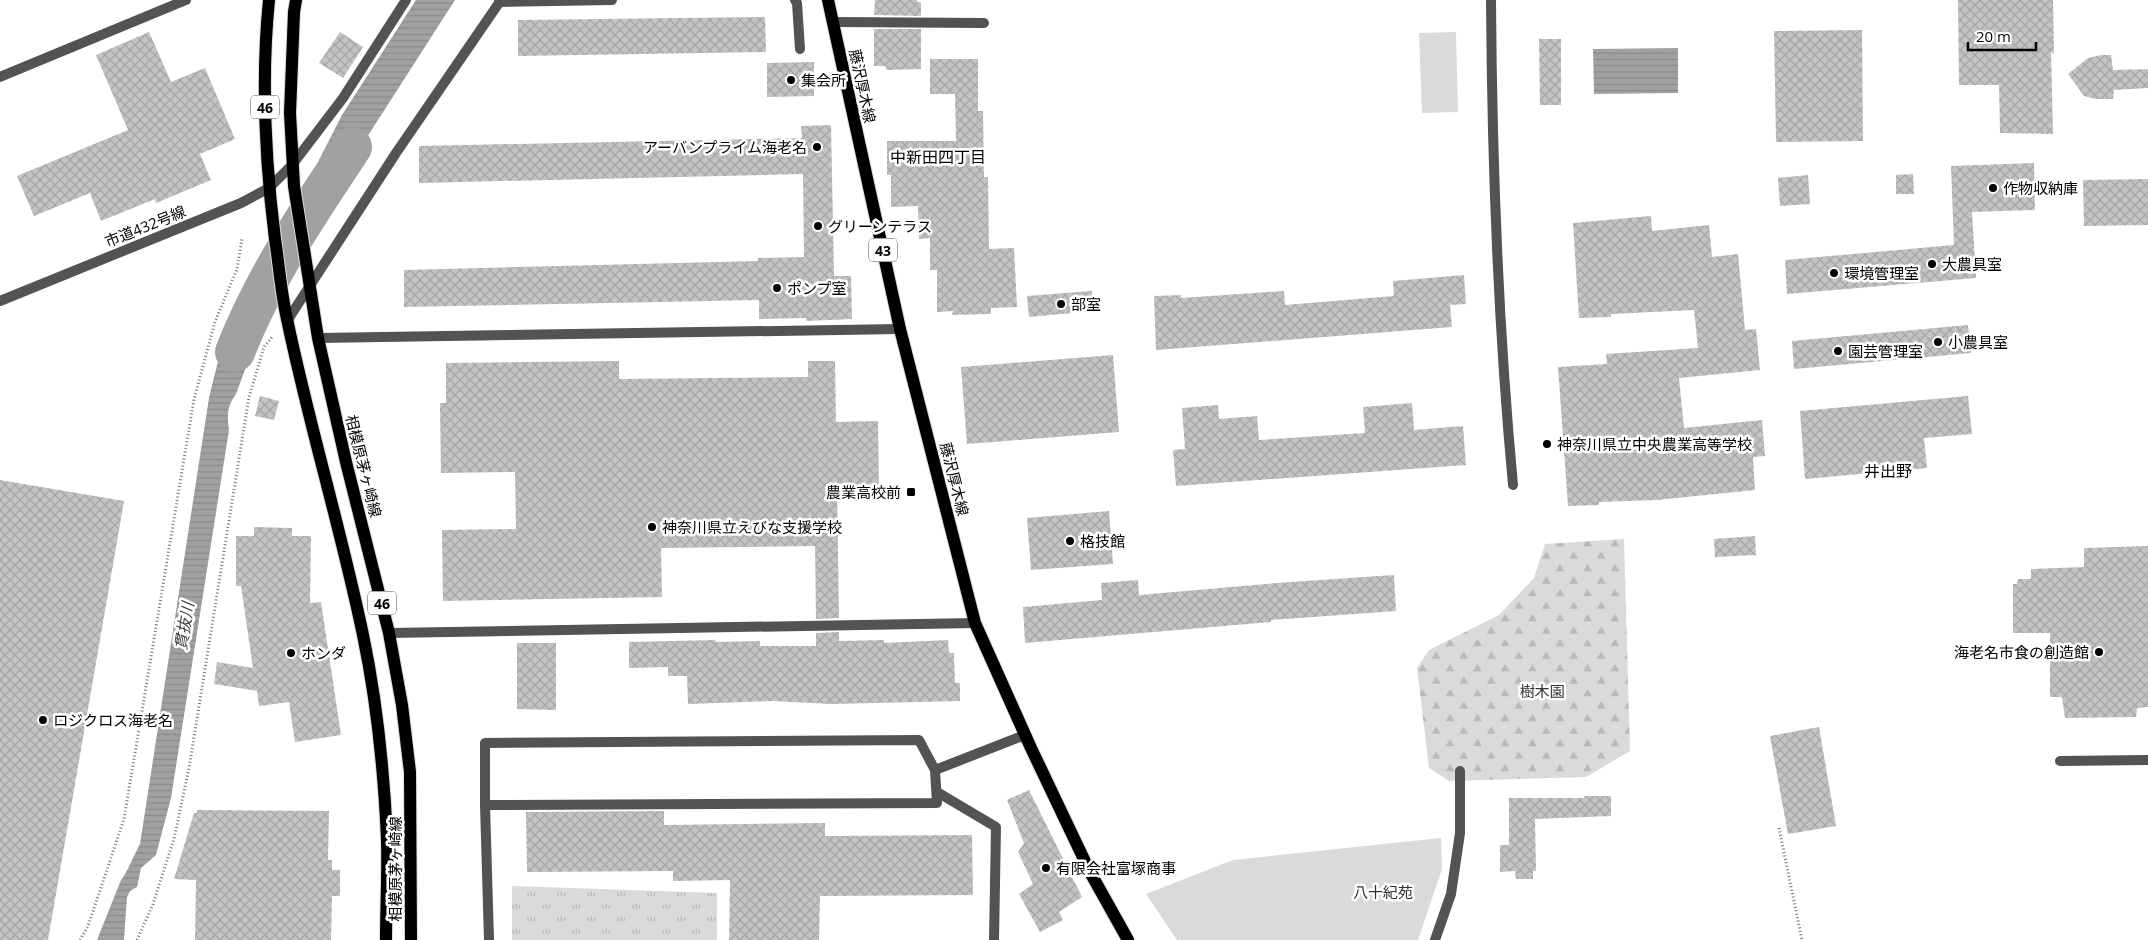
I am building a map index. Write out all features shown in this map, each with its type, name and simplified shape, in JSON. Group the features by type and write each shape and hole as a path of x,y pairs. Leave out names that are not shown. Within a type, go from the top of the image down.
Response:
{"main road":[{"name":"相模原茅ヶ崎線","path":"269,0 264,64 269,188 272,215 287,321 363,636 376,712 383,776 387,841 386,940"},
{"name":"相模原茅ヶ崎線","path":"296,0 290,113 294,186 308,286 318,338 346,462 389,633 402,705 410,772 411,940"},
{"name":"藤沢厚木線","path":"828,0 900,329 975,624 1090,872 1128,940"}],"street":[{"path":"0,77 186,0"},
{"name":"市道432号線","path":"0,301 241,204 269,188 292,165 343,98 406,0"},
{"path":"287,321 308,286 500,1 612,0"},
{"path":"795,0 797,3 800,49"},
{"path":"1491,0 1492,148 1500,316 1513,485"},
{"path":"833,22 984,23"},
{"path":"318,338 900,329"},
{"path":"389,633 975,624"},
{"path":"935,770 1025,735"},
{"path":"484,805 937,803 937,792 935,770 919,740 485,744 484,805 489,940"},
{"path":"2060,761 2148,760"},
{"path":"1435,940 1451,894 1459,842 1460,771"},
{"path":"937,792 996,827 994,940"}],"path":[{"path":"80,940 88,926 124,819 194,399 215,322 237,269 242,239"},
{"path":"137,940 153,904 174,839 189,768 249,397 264,347 287,321"},
{"path":"1779,828 1802,940"}],"green space":[{"path":"1456,32 1458,112 1422,113 1419,33"},
{"name":"樹木園","path":"1624,539 1630,751 1586,777 1449,781 1429,768 1417,668 1429,650 1499,615 1534,578 1545,544"},
{"name":"八十紀苑","path":"1441,838 1442,869 1418,940 1177,940 1146,894 1233,860"},
{"path":"512,886 717,893 717,940 512,940"}],"water":[{"path":"416,0 455,0 342,176 323,211 319,160 342,115"},
{"path":"1678,48 1678,93 1594,94 1593,49"},
{"name":"貫抜川","path":"252,276 262,324 228,411 229,430 171,798 156,855 141,868 137,887 130,891 127,897 124,940 97,940 121,880 140,844 209,398 231,320"}],"pier":[{"path":"318,156 324,214 321,211 316,160"},
{"path":"251,273 254,275 264,323 263,328"}],"building":[{"path":"875,0 917,0 917,2 921,2 921,16 874,15"},
{"path":"1958,0 2053,0 2054,54 2051,51 2053,134 2000,133 1999,85 1959,85"},
{"path":"765,17 766,52 518,56 518,20"},
{"path":"874,29 921,29 921,69 887,70 885,66 874,66"},
{"path":"1862,30 1863,141 1776,142 1774,31"},
{"path":"149,32 171,82 205,68 235,139 200,154 211,180 156,203 155,199 101,221 90,193 34,216 17,176 128,130 96,55"},
{"path":"340,32 363,47 343,78 319,63"},
{"path":"1539,39 1561,39 1561,105 1540,105"},
{"path":"2111,55 2113,70 2148,69 2148,88 2114,90 2113,99 2096,99 2084,96 2068,74 2088,58"},
{"path":"930,59 978,59 978,111 983,111 984,177 988,177 989,249 1014,248 1017,307 991,308 991,314 952,315 953,311 937,312 937,270 930,270 930,238 919,239 918,206 891,207 891,175 887,175 887,141 956,141 955,94 930,94"},
{"name":"集会所","path":"814,62 814,96 767,97 767,63"},
{"path":"831,125 834,276 851,276 852,319 806,321 806,318 759,319 759,300 404,307 404,270 758,261 758,258 804,257 803,174 419,183 419,146 802,138 801,126"},
{"path":"2034,163 2035,210 1972,212 1976,278 1787,294 1785,260 1954,245 1951,166"},
{"path":"1913,174 1914,194 1896,194 1896,175"},
{"path":"1808,175 1810,204 1780,206 1778,178"},
{"path":"2148,179 2148,225 2084,226 2083,180"},
{"path":"1651,216 1652,231 1709,225 1712,257 1738,254 1745,330 1756,329 1760,370 1679,378 1684,428 1762,420 1765,456 1753,457 1755,490 1657,500 1599,502 1599,505 1568,506 1558,367 1607,364 1606,354 1698,348 1694,310 1611,314 1611,317 1579,318 1573,223"},
{"path":"1464,275 1466,304 1450,305 1452,327 1156,350 1154,296 1181,295 1181,298 1284,291 1285,305 1394,296 1393,281"},
{"name":"部室","path":"1092,291 1094,311 1029,317 1027,296"},
{"path":"1968,325 1971,353 1794,369 1792,341"},
{"path":"1113,355 1119,432 967,444 961,367"},
{"path":"619,361 619,379 808,377 808,361 835,361 836,422 878,421 879,489 837,489 839,618 816,619 815,546 661,548 662,597 443,601 442,530 516,529 515,472 441,473 440,403 446,403 446,363"},
{"path":"260,396 279,401 274,420 255,416"},
{"path":"1968,396 1972,434 1924,438 1927,468 1805,479 1800,411"},
{"path":"1412,403 1414,430 1463,426 1466,465 1176,486 1173,450 1185,449 1182,408 1218,405 1219,419 1257,416 1259,440 1365,433 1363,407"},
{"name":"ロジクロス海老名","path":"0,480 124,501 48,940 0,940"},
{"name":"格技館","path":"1109,511 1113,564 1031,570 1027,518"},
{"path":"254,527 292,528 292,536 311,536 310,603 321,602 341,735 295,742 289,702 259,706 257,691 214,684 217,662 253,668 241,586 236,586 236,536 254,536"},
{"path":"1755,536 1756,555 1715,557 1714,539"},
{"name":"海老名市食の創造館","path":"2148,546 2148,707 2137,708 2136,717 2065,718 2062,697 2050,697 2050,633 2013,633 2013,584 2017,584 2018,579 2031,579 2031,569 2084,567 2084,548"},
{"path":"1394,575 1396,611 1271,620 1271,622 1025,643 1023,607 1102,600 1101,583 1138,580 1139,595"},
{"path":"839,632 839,641 884,640 884,643 948,640 949,653 954,653 955,683 960,683 960,701 831,704 773,701 688,704 687,676 668,676 668,667 629,668 629,642 715,640 716,642 760,641 760,646 816,646 816,633"},
{"path":"517,643 556,643 556,710 517,709"},
{"path":"1819,727 1836,826 1788,834 1770,736"},
{"name":"有限会社富塚商事","path":"1029,790 1082,897 1059,912 1063,920 1040,932 1019,894 1033,884 1018,852 1024,843 1007,800"},
{"path":"1584,796 1611,796 1611,816 1535,819 1536,871 1533,871 1533,879 1516,879 1515,871 1500,872 1500,845 1509,845 1509,798 1584,798"},
{"path":"197,810 329,811 328,860 332,860 332,870 340,870 340,896 332,896 331,940 195,940 196,880 174,879 194,813 197,813"},
{"path":"664,811 664,825 825,823 825,836 972,835 973,895 820,896 819,940 729,940 730,880 673,881 673,871 527,872 526,812"}],"waterway":[{"path":"235,352 273,272 303,221 352,147"}],"place":[{"name":"集会所","path":"791,80"},
{"name":"アーバンプライム海老名","path":"817,147"},
{"name":"作物収納庫","path":"1993,188"},
{"name":"グリーンテラス","path":"818,226"},
{"name":"大農具室","path":"1932,264"},
{"name":"環境管理室","path":"1834,273"},
{"name":"ポンプ室","path":"777,288"},
{"name":"部室","path":"1061,304"},
{"name":"小農具室","path":"1938,342"},
{"name":"園芸管理室","path":"1838,351"},
{"name":"神奈川県立中央農業高等学校","path":"1547,444"},
{"name":"農業高校前","path":"911,492"},
{"name":"神奈川県立えびな支援学校","path":"652,527"},
{"name":"格技館","path":"1070,541"},
{"name":"海老名市食の創造館","path":"2099,652"},
{"name":"ホンダ","path":"291,653"},
{"name":"ロジクロス海老名","path":"43,720"},
{"name":"有限会社富塚商事","path":"1046,868"}],"district":[{"name":"中新田四丁目","path":"938,157"},
{"name":"井出野","path":"1888,471"}]}
